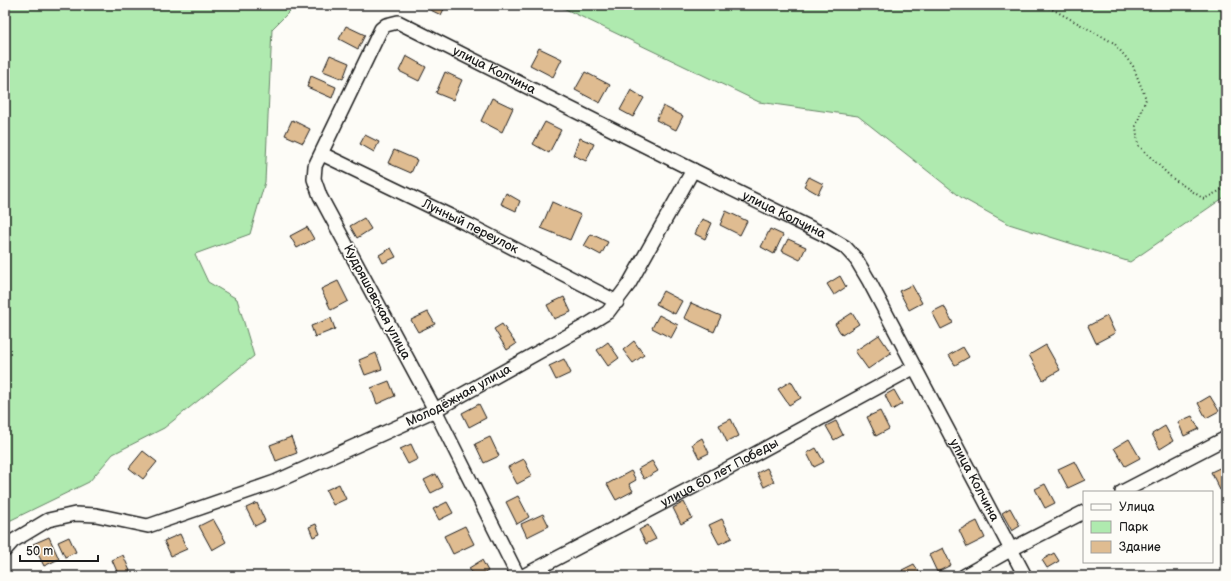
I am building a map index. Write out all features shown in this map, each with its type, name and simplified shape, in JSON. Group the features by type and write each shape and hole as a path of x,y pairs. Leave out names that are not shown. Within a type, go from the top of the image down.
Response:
{"street":[{"name":"улица Колчина","path":"386,25 398,22 823,234 845,248 856,259 869,281 1025,576"},
{"name":"Кудряшовская улица","path":"386,25 381,29 315,166 314,179 320,196 435,410 518,576"},
{"name":"Лунный переулок","path":"322,154 469,225 617,302"},
{"name":"Молодёжная улица","path":"5,550 13,541 48,520 75,514 96,515 148,526 275,482 435,410 608,312 629,284 693,170"},
{"name":"улица 60 лет Победы","path":"522,576 718,474 915,367"},
{"path":"1124,491 1226,438"},
{"path":"964,576 1010,550 1083,513"}],"path":[{"path":"1032,5 1050,8 1114,43 1133,66 1146,100 1136,126 1138,145 1172,178 1204,199 1226,189"}],"green space":[{"path":"5,5 296,5 272,29 265,182 250,234 195,254 208,282 237,299 254,356 164,428 113,454 89,482 5,523"},
{"path":"557,5 1226,5 1226,196 1130,262 1009,224 962,198 858,116 759,102"}],"building":[{"path":"420,5 446,5 441,15"},
{"path":"346,26 365,35 358,49 339,39"},
{"path":"539,48 562,59 553,77 530,65"},
{"path":"330,55 349,63 343,79 323,71"},
{"path":"406,56 426,67 419,81 399,71"},
{"path":"445,72 462,80 453,100 436,93"},
{"path":"585,72 610,85 600,103 575,90"},
{"path":"311,76 336,87 332,98 307,87"},
{"path":"631,90 644,98 633,117 620,110"},
{"path":"492,98 513,108 502,132 481,121"},
{"path":"663,106 683,116 676,130 656,120"},
{"path":"292,120 310,129 303,143 285,135"},
{"path":"545,122 561,130 549,153 533,144"},
{"path":"365,135 379,142 374,152 360,144"},
{"path":"580,138 594,144 586,161 573,155"},
{"path":"394,150 417,160 411,173 388,163"},
{"path":"809,177 823,184 818,194 804,186"},
{"path":"506,193 520,201 516,211 501,204"},
{"path":"552,202 581,215 570,240 541,228"},
{"path":"726,211 747,221 740,235 720,225"},
{"path":"364,218 371,229 357,238 350,226"},
{"path":"702,219 712,223 705,239 695,234"},
{"path":"307,227 314,239 297,248 290,236"},
{"path":"770,229 783,235 774,254 761,247"},
{"path":"591,234 608,242 601,255 584,246"},
{"path":"788,239 806,247 800,260 782,251"},
{"path":"391,248 396,257 383,263 379,255"},
{"path":"840,276 846,287 834,295 827,284"},
{"path":"338,281 348,301 331,310 321,289"},
{"path":"912,285 922,303 909,310 899,291"},
{"path":"663,291 682,301 675,314 656,304"},
{"path":"564,297 571,312 554,319 547,305"},
{"path":"691,303 721,316 714,332 684,318"},
{"path":"944,306 953,323 941,329 932,312"},
{"path":"428,312 435,324 418,332 411,320"},
{"path":"852,313 859,324 842,335 835,324"},
{"path":"659,315 678,325 671,338 652,328"},
{"path":"1107,316 1115,333 1096,343 1088,326"},
{"path":"331,318 335,329 315,337 311,326"},
{"path":"502,324 516,344 507,350 494,329"},
{"path":"879,335 891,353 868,369 855,351"},
{"path":"634,341 644,355 633,363 623,350"},
{"path":"608,342 619,358 608,366 597,350"},
{"path":"1046,345 1060,370 1043,380 1029,355"},
{"path":"963,347 969,357 955,365 949,355"},
{"path":"376,353 382,369 365,375 359,360"},
{"path":"564,359 571,373 556,380 549,366"},
{"path":"389,381 395,396 377,404 371,388"},
{"path":"791,381 801,398 789,405 778,389"},
{"path":"894,390 902,404 892,410 885,395"},
{"path":"1210,396 1219,411 1206,418 1198,403"},
{"path":"479,404 486,418 469,427 462,413"},
{"path":"880,411 889,429 876,436 867,417"},
{"path":"1192,416 1199,429 1184,436 1178,422"},
{"path":"731,419 739,436 727,442 719,425"},
{"path":"836,421 843,435 834,440 826,426"},
{"path":"1165,426 1173,441 1160,449 1152,434"},
{"path":"291,437 297,453 276,461 270,445"},
{"path":"490,437 499,456 484,463 475,444"},
{"path":"702,438 709,453 699,458 692,444"},
{"path":"1129,439 1140,458 1125,466 1114,448"},
{"path":"411,444 418,459 408,464 400,449"},
{"path":"816,448 824,462 814,467 807,453"},
{"path":"143,451 157,462 143,479 129,468"},
{"path":"524,459 532,476 517,484 508,467"},
{"path":"652,461 658,471 644,479 638,469"},
{"path":"1075,461 1085,480 1068,488 1058,469"},
{"path":"1226,465 1226,487 1220,490 1211,472"},
{"path":"767,468 774,482 764,487 757,473"},
{"path":"631,471 636,480 629,484 633,491 616,500 607,484"},
{"path":"436,474 443,487 431,493 424,480"},
{"path":"339,484 346,499 333,505 326,490"},
{"path":"1045,484 1055,503 1045,508 1035,489"},
{"path":"518,496 529,517 517,524 506,502"},
{"path":"447,502 453,513 439,520 433,509"},
{"path":"684,502 692,518 681,524 673,508"},
{"path":"257,503 265,521 255,526 246,508"},
{"path":"1010,508 1020,526 1012,531 1002,513"},
{"path":"543,514 549,526 527,537 521,524"},
{"path":"213,519 226,542 212,550 199,526"},
{"path":"722,519 732,538 719,544 709,525"},
{"path":"977,521 985,538 967,547 959,530"},
{"path":"316,524 320,534 313,537 309,527"},
{"path":"648,525 656,539 646,544 639,530"},
{"path":"465,526 474,544 453,554 444,536"},
{"path":"180,534 187,549 171,556 164,541"},
{"path":"49,537 59,559 44,566 33,544"},
{"path":"69,537 76,552 65,557 58,542"},
{"path":"943,548 951,565 937,572 929,555"},
{"path":"1054,553 1059,561 1047,568 1042,560"},
{"path":"123,555 130,571 119,576 112,560"},
{"path":"482,560 488,571 479,576 473,576 469,568"},
{"path":"914,564 921,576 905,576 902,570"}]}
